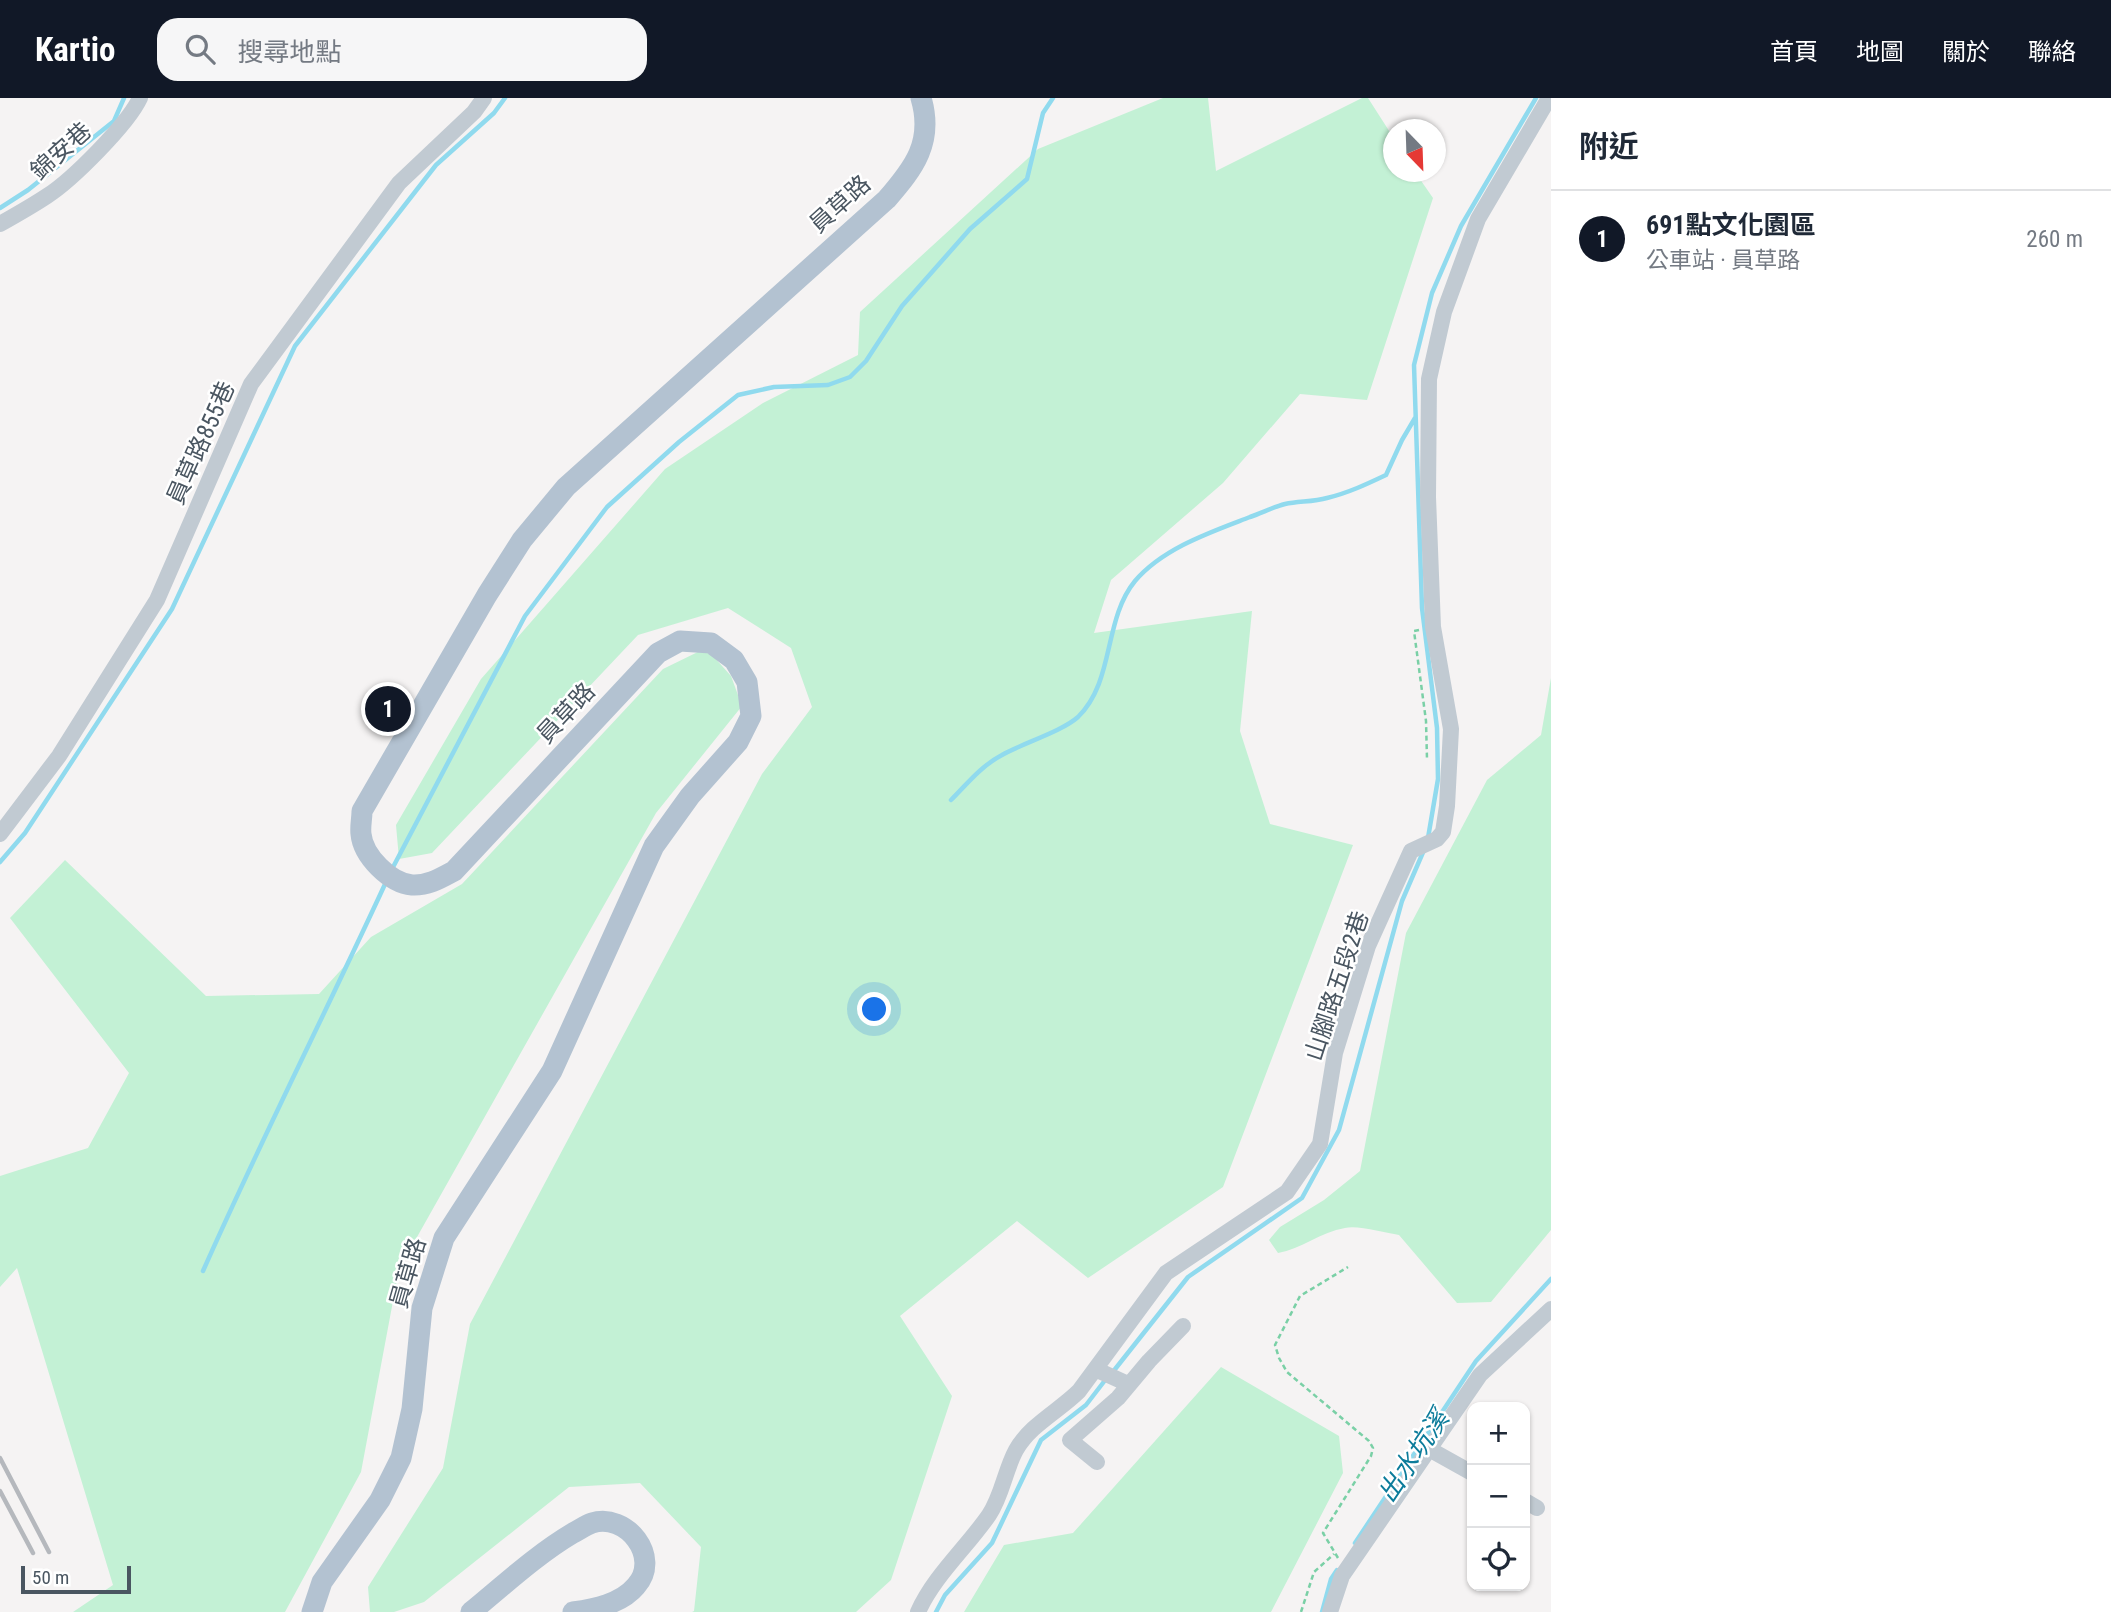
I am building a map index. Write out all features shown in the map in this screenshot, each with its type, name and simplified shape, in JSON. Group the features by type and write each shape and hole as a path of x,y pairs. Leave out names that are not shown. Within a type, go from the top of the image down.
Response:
{"main road":[{"name":"員草路","path":"312,1612 322,1582 380,1500 401,1458 412,1409 422,1308 444,1238 552,1071 654,846 690,796 738,742 751,716 747,682 734,660 711,643 680,641 658,653 454,871 436,881 411,885 385,873 369,857 361,835 362,811 487,595 522,540 566,487 895,189 912,170 923,143 924,109 921,98"},
{"path":"471,1612 552,1545 593,1522 616,1523 631,1534 645,1551 645,1566 637,1586 624,1597 598,1608 573,1612"}],"street":[{"name":"錦安巷","path":"0,224 50,195 105,143 135,110 140,98"},
{"name":"員草路855巷","path":"0,834 59,756 157,600 251,384 399,183 474,112 484,98"},
{"name":"山腳路五段2巷","path":"918,1612 990,1513 1016,1449 1037,1425 1063,1407 1079,1391 1166,1272 1287,1192 1320,1144 1335,1053 1368,946 1411,851 1437,839 1443,832 1447,806 1451,729 1433,627 1428,497 1429,379 1444,312 1478,219 1549,98"},
{"path":"1330,1612 1342,1576 1480,1375 1551,1309"},
{"path":"1097,1462 1070,1440 1118,1398 1183,1326"},
{"path":"1095,1369 1128,1384"},
{"path":"1429,1449 1467,1470"}],"path":[{"path":"1414,631 1426,721 1427,759"},
{"path":"1301,1612 1314,1572 1334,1554 1323,1533 1371,1456 1373,1448 1357,1430 1287,1372 1275,1345 1300,1296 1348,1267"}],"green space":[{"path":"1163,98 1208,98 1216,171 1362,98 1368,98 1383,121 1383,182 1422,182 1433,198 1367,400 1300,394 1223,483 1111,580 1094,633 1252,611 1240,731 1270,824 1353,845 1223,1187 1088,1278 1017,1221 900,1316 952,1396 891,1580 856,1612 692,1612 701,1547 640,1483 569,1487 424,1602 394,1612 370,1612 368,1587 443,1468 470,1324 762,774 812,707 791,648 728,608 638,635 432,853 399,859 396,825 481,679 665,469 763,403 858,355 860,312 1038,149"},
{"path":"706,648 731,676 742,706 656,813 399,1269 361,1472 285,1612 73,1612 113,1585 17,1268 0,1287 0,1176 88,1148 129,1073 10,918 65,860 206,996 319,994 371,937 462,884 663,669"},
{"path":"1551,678 1551,1230 1491,1302 1457,1303 1399,1235 1350,1227 1278,1253 1269,1240 1280,1227 1324,1200 1360,1171 1406,933 1487,780 1541,735"},
{"path":"1221,1367 1339,1436 1343,1473 1271,1612 964,1612 1004,1545 1073,1533"}],"waterway":[{"path":"0,208 28,190 114,121 124,98"},
{"path":"0,862 25,833 172,609 295,346 436,165 494,113 505,98"},
{"path":"391,871 525,616 607,507 679,442 738,395 774,387 828,385 850,377 866,361 902,306 970,229 1027,179 1043,113 1053,98"},
{"path":"1428,838 1438,779 1437,728 1422,608 1414,365 1432,293 1461,226 1536,98"},
{"path":"951,800 994,759 1062,728 1078,717 1098,686 1125,597 1146,569 1188,542 1281,505 1342,494 1386,475 1415,418"},
{"path":"1112,1373 1188,1277 1302,1198 1339,1130 1402,901 1424,850"},
{"path":"203,1271 386,882"},
{"name":"出水坑溪","path":"1355,1543 1476,1361 1551,1279"},
{"path":"936,1612 945,1595 992,1543 1041,1440 1086,1405 1106,1379"},
{"name":"出水坑溪","path":"1322,1612 1331,1579 1337,1570"}],"railway":[{"path":"0,1458 49,1552"},
{"path":"0,1491 33,1553"}],"place":[{"name":"691點文化園區","path":"388,709"}]}
